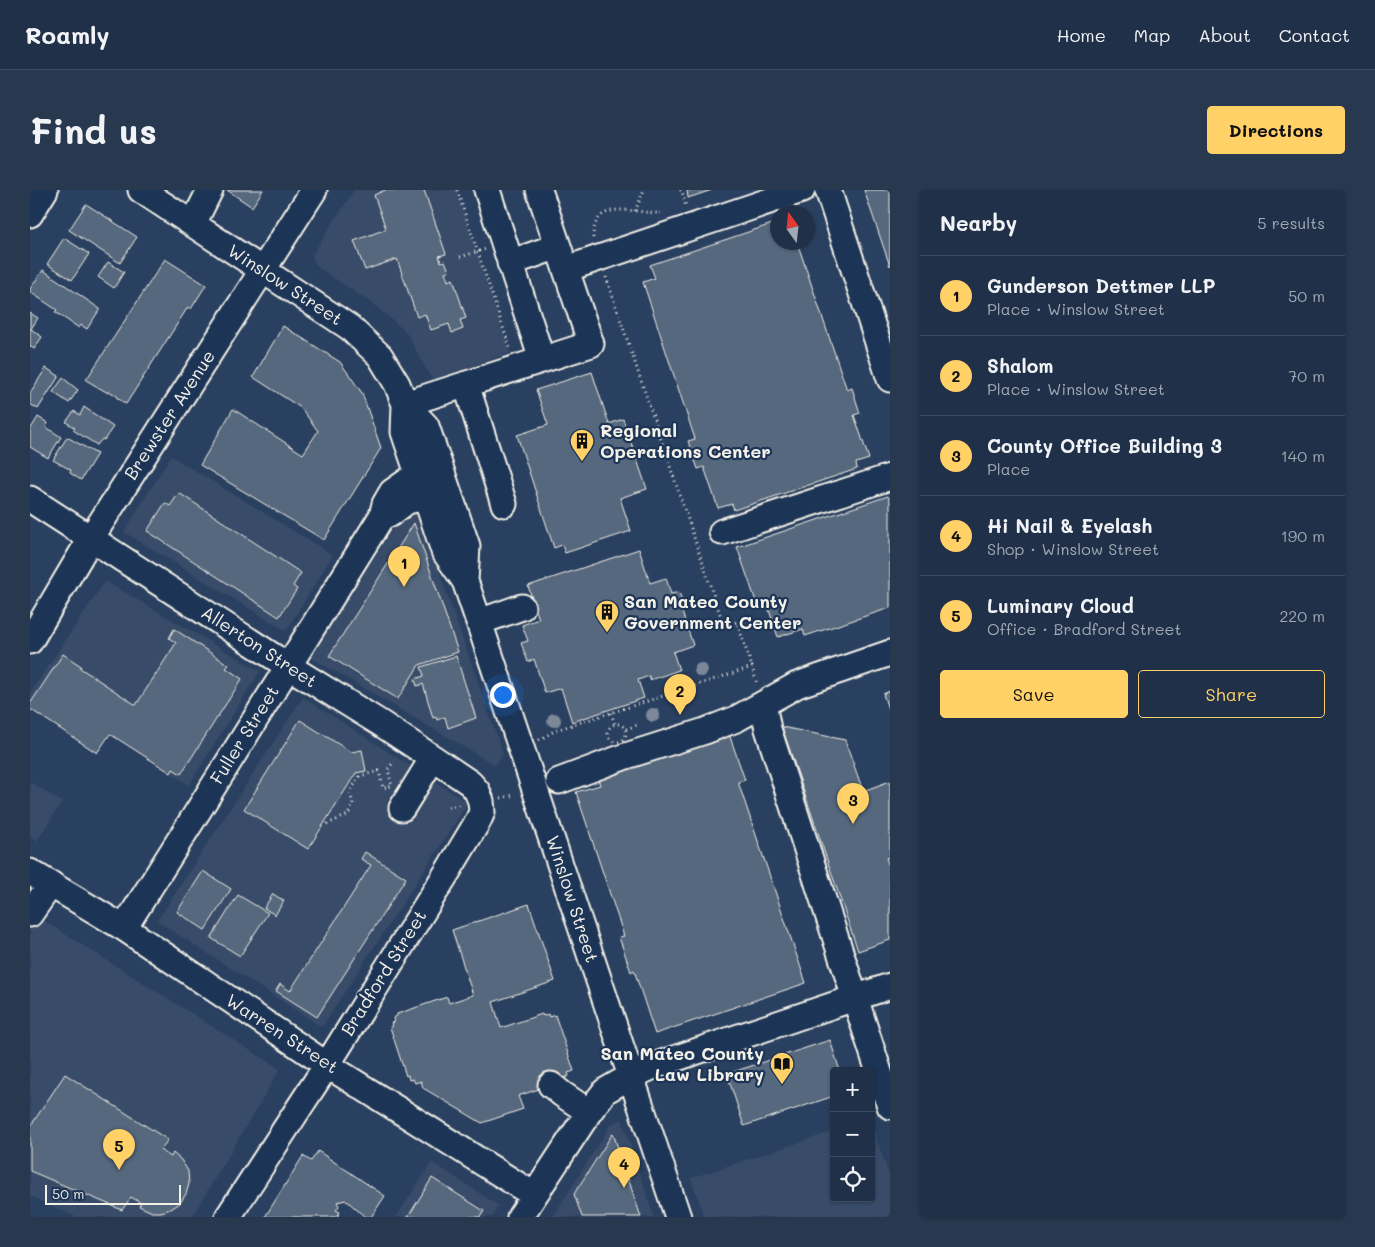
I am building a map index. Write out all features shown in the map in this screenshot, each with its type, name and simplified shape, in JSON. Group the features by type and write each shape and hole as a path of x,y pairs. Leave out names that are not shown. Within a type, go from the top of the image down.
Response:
{"street":[{"path":"30,214 45,190"},
{"name":"Winslow Street","path":"141,190 349,327 380,356 397,384 404,404 404,432 444,551 465,581 480,622 678,1217"},
{"path":"192,224 210,190"},
{"name":"Brewster Avenue","path":"30,641 91,538 314,190"},
{"path":"487,190 502,254 542,360"},
{"path":"404,404 592,344 539,190"},
{"path":"566,269 802,190"},
{"path":"828,190 890,379"},
{"path":"502,254 558,246"},
{"path":"466,384 504,504"},
{"name":"Winslow Street","path":"404,404 426,426 467,546 465,581"},
{"path":"722,532 890,477"},
{"name":"Fuller Street","path":"124,928 382,516 385,504 392,492 422,485"},
{"name":"Allerton Street","path":"30,499 470,783 477,791 478,802"},
{"path":"480,622 522,608"},
{"path":"559,781 626,756 705,731 736,719 796,685 890,653"},
{"path":"763,704 768,729 890,1106"},
{"path":"402,808 433,758"},
{"name":"Bradford Street","path":"228,1217 448,871 482,812 478,802"},
{"name":"Warren Street","path":"30,872 124,928 246,1012 534,1195"},
{"path":"30,914 51,884"},
{"path":"520,1217 589,1112 605,1092 631,1076 656,1065 890,986"},
{"path":"551,1085 589,1112"}],"path":[{"path":"457,190 513,356"},
{"path":"635,211 644,190"},
{"path":"680,190 682,191 686,206"},
{"path":"681,208 693,204"},
{"path":"668,212 649,214 620,209 610,211 601,215 596,222 593,238 724,626 737,622 763,704"},
{"path":"460,257 478,252 502,254"},
{"path":"523,749 556,730 752,667"},
{"path":"611,713 615,724"},
{"path":"622,724 626,729 627,735 621,742 615,742 609,738 608,732 611,726 622,724"},
{"path":"626,729 640,724"},
{"path":"327,824 348,815 353,804 350,792 360,776 388,769 392,764"},
{"path":"379,771 383,788 392,786 388,769"},
{"path":"448,807 519,794"}],"shaded area":[{"path":"354,190 457,190 510,353 432,380 406,332 374,305 319,268 313,261 312,255"},
{"path":"171,456 333,555 286,631 124,532"},
{"path":"413,497 503,754 495,765 310,657"},
{"path":"105,581 260,671 189,785 110,734 97,753 30,709 30,693"},
{"path":"303,697 468,803 322,1027 157,921"},
{"path":"30,782 62,802 37,841 30,837"},
{"path":"30,912 280,1069 192,1217 76,1217 30,1196"},
{"path":"622,1119 654,1217 553,1217 611,1124"},
{"path":"830,1132 830,1202 875,1202 875,1134 890,1178 890,1217 704,1217 691,1178"},
{"path":"432,1162 499,1206 492,1217 396,1217"}],"building":[{"path":"227,190 263,190 252,207"},
{"path":"385,190 424,190 446,254 439,256 441,262 445,261 449,271 445,272 448,281 453,279 466,318 460,320 463,329 452,333 449,324 431,330 425,314 417,317 397,259 365,270 354,241 386,229 374,195"},
{"path":"687,190 712,190 688,198"},
{"path":"864,190 890,190 890,266"},
{"path":"86,204 137,237 120,263 69,230"},
{"path":"770,225 770,250 800,250 847,390 852,388 860,413 854,415 869,459 856,463 857,469 734,510 732,504 718,508 704,467 698,469 688,441 695,439 643,282 655,278 650,265"},
{"path":"64,238 89,254 72,280 47,264"},
{"path":"165,259 206,285 191,309 188,307 126,404 109,391 108,393 86,380"},
{"path":"108,262 124,272 114,288 98,277"},
{"path":"43,270 100,309 87,329 81,325 79,328 30,292 30,289"},
{"path":"30,313 38,318 31,329 42,337 34,349 30,346"},
{"path":"283,326 340,362 362,393 381,448 324,540 200,465 233,409 303,454 318,431 301,408 253,377"},
{"path":"46,368 59,376 38,409 30,404 30,393"},
{"name":"Regional Operations Center","path":"592,372 609,424 623,419 647,489 620,498 631,531 565,553 562,545 554,548 517,435 548,425 536,390"},
{"path":"63,378 78,390 69,403 53,392"},
{"path":"84,407 113,427 104,440 102,439 97,445 73,430 75,428 66,422 74,411 80,415"},
{"path":"38,417 48,423 46,427 61,437 48,458 30,447 30,430"},
{"path":"67,437 97,454 81,480 70,473 71,470 53,460"},
{"path":"179,493 301,573 293,586 297,589 279,617 147,531 165,503 170,506"},
{"path":"888,496 890,501 890,608 805,636 803,629 778,637 768,607 759,610 737,547"},
{"path":"414,523 458,652 419,665 398,699 329,656"},
{"name":"San Mateo County Government Center","path":"639,549 650,583 666,578 671,594 679,592 685,611 682,612 693,645 673,652 679,670 650,680 649,676 638,680 644,698 572,722 561,688 545,693 534,659 528,662 521,643 528,641 522,625 539,619 528,586"},
{"path":"174,629 229,665 226,668 242,679 181,774 173,769 171,773 110,734 97,753 30,709 30,704 63,654 81,666 80,668 136,705 176,643 169,638"},
{"path":"456,656 476,718 448,728 445,717 437,720 436,717 433,718 423,684 417,686 415,679 424,676 421,667"},
{"path":"890,691 890,715 883,694"},
{"path":"300,720 351,752 362,750 366,771 356,773 308,849 244,809"},
{"path":"782,727 845,740 863,791 890,781 890,857 886,858 890,869 890,940 858,951"},
{"path":"728,731 745,780 738,782 806,983 655,1034 634,970 631,972 619,937 624,936 576,792 600,785 597,777"},
{"path":"365,852 406,878 317,1017 276,991 280,984 290,991 371,865 361,859"},
{"path":"203,871 231,889 205,930 177,912"},
{"path":"273,894 284,901 275,915 264,908"},
{"path":"238,895 268,913 240,956 211,938"},
{"path":"529,904 555,981 493,1002 501,1028 542,1014 543,1016 548,1014 549,1017 555,1015 574,1071 568,1073 569,1076 564,1078 565,1080 518,1096 523,1109 482,1123 423,1088 421,1081 415,1083 413,1079 409,1080 390,1027 392,1027 391,1023 394,1022 393,1018 397,1014 447,997 449,1003 473,995 452,930"},
{"name":"San Mateo County Law Library","path":"830,1040 839,1067 830,1067 830,1097 744,1126 727,1074"},
{"path":"65,1074 168,1140 160,1150 171,1157 173,1153 181,1160 188,1171 189,1184 186,1194 180,1203 171,1209 152,1212 139,1206 141,1203 131,1197 122,1210 30,1171 30,1127"},
{"path":"613,1133 641,1217 582,1217 574,1194"},
{"path":"318,1151 385,1196 371,1217 365,1217 346,1200 337,1202 339,1206 336,1210 340,1212 337,1217 265,1217 303,1156 311,1161"},
{"path":"432,1178 484,1211 480,1217 408,1217"}],"place":[{"name":"Regional Operations Center","path":"582,462"},
{"name":"Gunderson Dettmer LLP","path":"404,587"},
{"name":"San Mateo County Government Center","path":"607,633"},
{"name":"Shalom","path":"680,715"},
{"name":"County Office Building 3","path":"853,824"},
{"name":"San Mateo County Law Library","path":"782,1085"},
{"name":"Luminary Cloud","path":"119,1170"},
{"name":"Hi Nail & Eyelash","path":"624,1188"}]}
